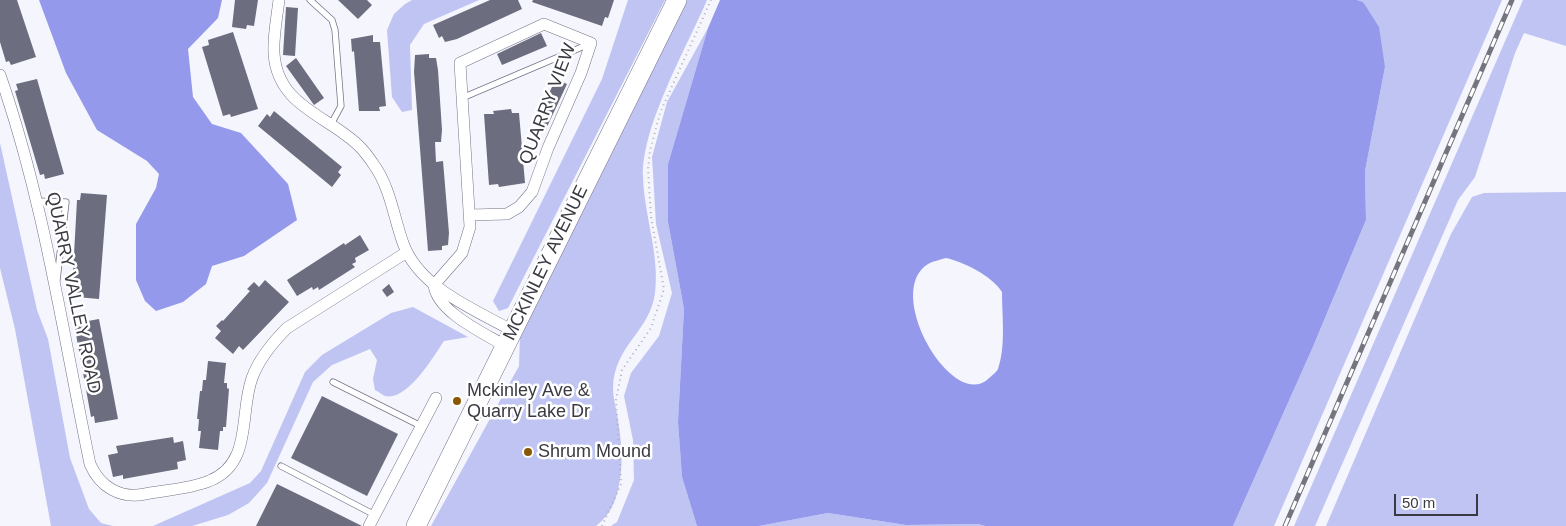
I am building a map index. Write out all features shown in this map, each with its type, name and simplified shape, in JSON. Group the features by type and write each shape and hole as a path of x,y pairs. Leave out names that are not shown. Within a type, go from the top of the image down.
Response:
{"main road":[{"name":"MCKINLEY AVENUE","path":"416,526 677,0"}],"street":[{"path":"279,0 274,51 279,74 298,102 360,146 376,168 389,198 407,252 418,270 434,285 461,302 509,338"},
{"name":"QUARRY VIEW","path":"434,285 462,253 467,242 470,215 460,63 544,24 591,43 581,73 548,148 532,192 519,207 507,214 470,215"},
{"name":"QUARRY VALLEY ROAD","path":"0,75 36,201 56,287 90,464 95,476 104,485 133,497 209,482 226,471 240,452 252,379 275,340 287,328 407,252"},
{"path":"434,285 438,296 454,313 509,338"},
{"path":"369,526 436,398"}],"lane":[{"path":"310,0 332,20 335,30 341,106 330,126"},
{"path":"462,98 591,43"},
{"path":"36,201 66,202 56,287"},
{"path":"454,313 461,302"},
{"path":"332,382 421,426"},
{"path":"281,466 375,515"}],"path":[{"path":"602,526 621,484 616,400 622,370 651,328 664,289 651,217 648,169 650,150 660,114 711,0"}],"shaded area":[{"path":"412,0 479,0 424,24 410,45 412,110 402,112 392,97 387,30 394,14"},
{"path":"628,0 665,0 508,308 499,311 493,301 602,79"},
{"path":"686,0 707,0 657,111 644,157 644,191 654,250 655,293 652,307 640,329 625,349 615,373 613,391 622,458 621,476 612,508 596,526 431,526 519,366 520,334"},
{"path":"1357,0 1502,0 1274,526 1233,526 1312,349 1366,220 1365,171 1385,67 1363,2"},
{"path":"1523,0 1566,0 1566,46 1524,33 1515,53 1475,177 1458,200 1315,526 1294,526"},
{"path":"708,28 668,164 668,222 684,309 678,422 682,477 697,526 611,526 617,522 634,480 633,440 624,396 631,373 659,336 672,293 656,224 652,157 667,102"},
{"path":"0,143 37,310 48,339 70,458 89,509 101,523 113,526 51,526 15,329 0,268"},
{"path":"1566,192 1566,526 1326,526 1451,234 1472,197 1484,193"},
{"path":"413,307 468,337 444,341 427,367 411,385 394,396 385,396 375,390 373,379 377,360 370,349 332,365 313,382 267,483 249,503 228,515 192,526 153,526 250,483 261,471 305,372 322,355 391,313"},
{"path":"828,513 906,525 978,524 985,526 759,526"}],"water":[{"path":"39,0 222,0 218,18 188,49 193,97 212,124 241,133 288,184 297,220 244,256 212,266 206,284 183,302 156,311 145,301 136,280 136,224 156,188 159,174 147,161 97,130 66,73"},
{"path":"720,0 1357,0 1363,2 1379,27 1385,67 1365,171 1366,220 1312,349 1233,526 906,525 828,513 759,526 697,526 682,477 678,422 684,309 668,222 668,164 708,28","holes":["946,258 985,275 1002,292 1003,341 998,369 987,380 972,384 956,378 941,363 927,343 917,321 913,298 916,278 928,264"]}],"building":[{"path":"0,0 17,0 36,57 11,65 9,61 6,62 0,42"},
{"path":"235,0 258,0 254,26 247,25 246,29 232,27"},
{"path":"338,0 367,0 372,5 358,19"},
{"path":"490,0 518,0 522,9 457,39 445,42 442,36 439,38 433,25"},
{"path":"533,0 614,0 608,18 605,17 602,26 532,2"},
{"path":"286,7 298,8 295,56 283,55"},
{"path":"233,32 258,109 231,117 230,114 223,116 202,47 209,45 208,40"},
{"path":"541,33 547,46 502,65 497,54"},
{"path":"373,35 373,42 380,42 386,106 379,107 380,111 359,111 354,51 352,52 351,39"},
{"path":"429,54 429,58 436,58 438,70 442,130 441,142 435,142 436,162 443,161 449,233 448,245 442,246 442,250 428,251 414,72 415,55"},
{"path":"296,58 324,98 314,105 286,66"},
{"path":"37,79 64,174 45,179 44,174 40,175 15,91 18,90 16,84"},
{"path":"556,79 567,84 546,129 534,123"},
{"path":"511,109 512,113 519,113 525,183 499,187 498,184 489,185 484,114 494,114 493,111"},
{"path":"274,111 342,167 338,172 341,175 332,187 258,126 267,114 270,117"},
{"path":"81,193 107,195 99,299 76,297 76,292 72,291 77,200 80,200"},
{"path":"360,235 369,250 355,258 356,262 352,264 355,267 319,290 318,287 313,290 312,287 297,296 287,280 344,243 345,245"},
{"path":"265,280 289,302 243,350 239,346 233,354 215,338 221,331 216,326 223,321 250,291 247,289 254,282 259,287"},
{"path":"389,284 394,292 387,297 382,290"},
{"path":"99,319 118,419 95,423 94,416 91,417 75,329 78,328 77,323"},
{"path":"208,361 226,363 224,383 227,383 227,388 229,389 226,427 223,427 223,431 220,431 218,450 199,448 201,431 198,431 199,419 197,419 200,391 202,391 203,380 206,380"},
{"path":"322,396 398,434 367,496 291,458"},
{"path":"173,437 174,443 183,441 186,460 177,462 178,469 123,479 123,475 113,477 108,455 118,453 116,446"},
{"path":"277,484 322,506 362,526 256,526"}],"railway":[{"path":"1285,526 1512,0"}],"place":[{"name":"Mckinley Ave & Quarry Lake Dr","path":"457,401"},
{"name":"Shrum Mound","path":"528,452"}]}
